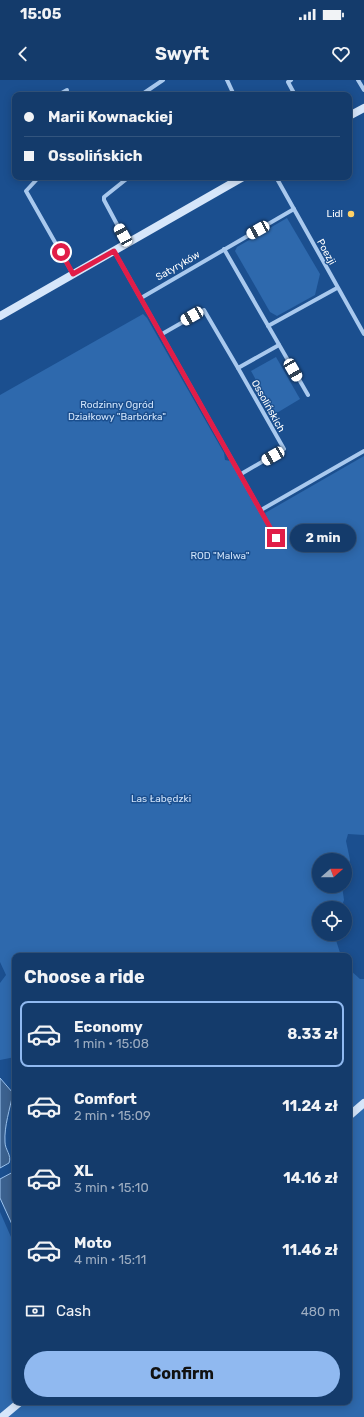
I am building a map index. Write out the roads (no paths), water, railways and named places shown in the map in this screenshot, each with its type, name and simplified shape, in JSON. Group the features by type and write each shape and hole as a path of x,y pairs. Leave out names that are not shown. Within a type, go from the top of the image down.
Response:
{"street":[{"path":"145,92 163,80"},
{"path":"227,80 233,92"},
{"path":"291,80 288,82 294,92"},
{"path":"358,80 364,90"},
{"path":"63,92 67,90"},
{"path":"352,114 364,108"},
{"path":"36,180 26,191 73,274"},
{"path":"125,180 104,197 104,200 127,243"},
{"path":"0,316 238,180"},
{"name":"Poezji","path":"278,180 364,334"},
{"name":"Satyryków","path":"140,298 294,209"},
{"path":"224,249 308,396"},
{"path":"114,251 276,538"},
{"path":"268,326 337,288"},
{"name":"Ossolińskich","path":"162,334 204,310 284,449 241,474"},
{"path":"238,368 279,345"},
{"path":"261,510 364,451"},
{"path":"352,1113 364,1103"},
{"path":"2,1417 16,1405"}],"place":[{"name":"Lidl","path":"351,214"}],"park label":[{"name":"Rodzinny Ogród Działkowy \"Barbórka\"","path":"117,410"},
{"name":"ROD \"Malwa\"","path":"220,556"},
{"name":"Las Łabędzki","path":"161,799"}]}
